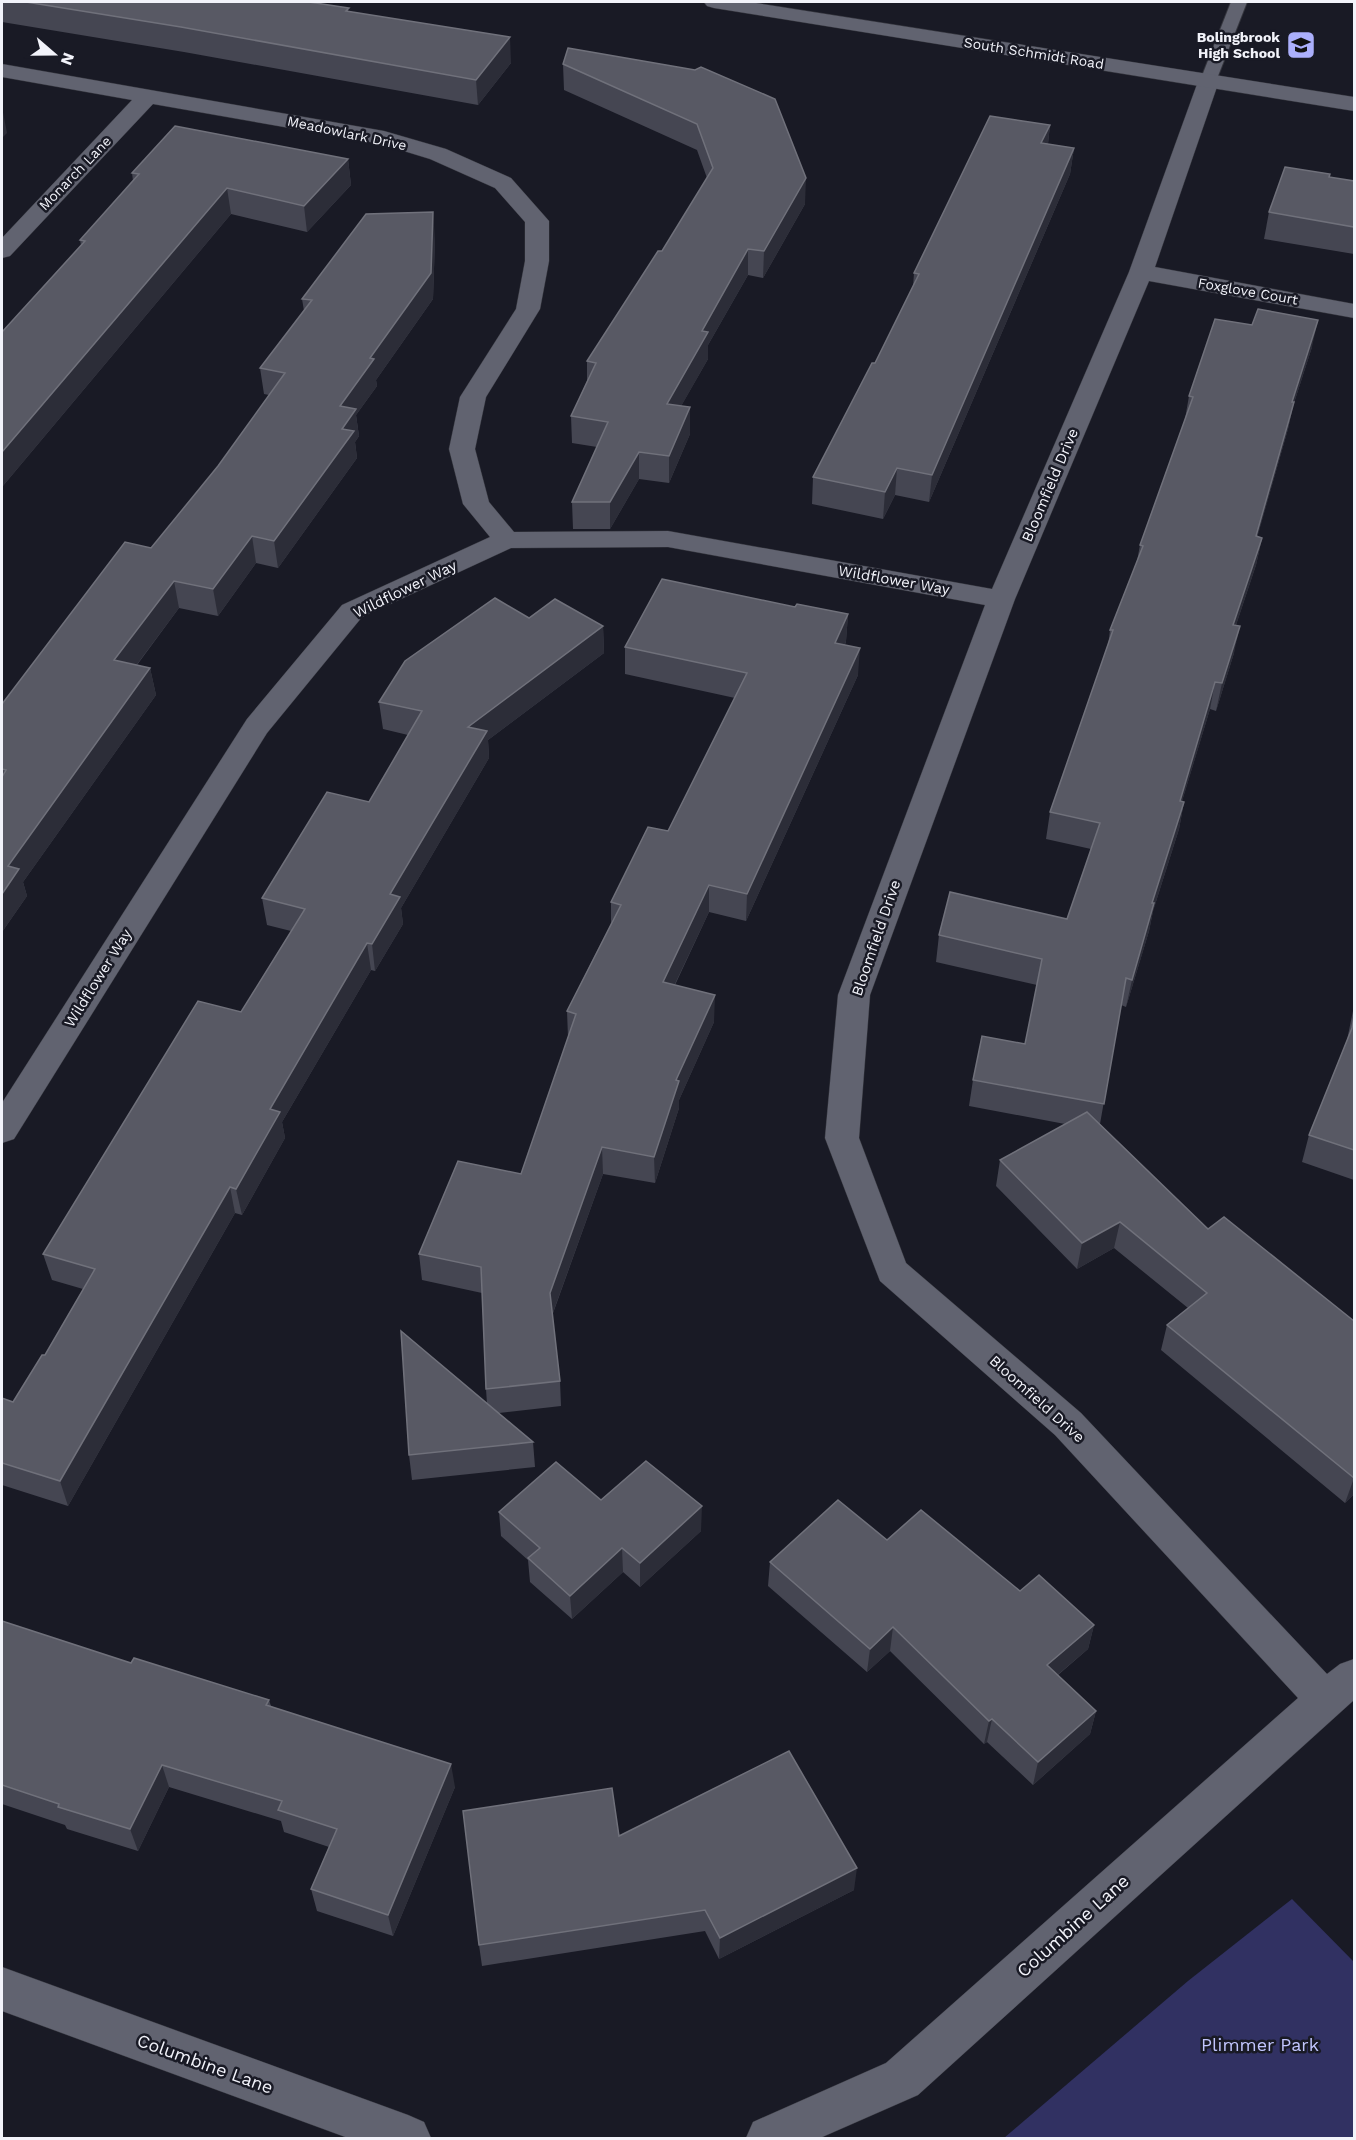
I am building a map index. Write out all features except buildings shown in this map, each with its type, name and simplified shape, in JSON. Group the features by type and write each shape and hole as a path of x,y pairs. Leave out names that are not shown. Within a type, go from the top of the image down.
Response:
{"street":[{"name":"South Schmidt Road","path":"714,2 1354,104"},
{"name":"Meadowlark Drive","path":"2,70 384,138 438,154 503,183 537,221 537,261 528,309 473,397 462,449 476,504 507,540"},
{"name":"Bloomfield Drive","path":"1208,81 1141,272 1000,599 854,995 842,1138 892,1271 1068,1424 1340,1688"},
{"name":"Monarch Lane","path":"2,251 149,95"},
{"name":"Foxglove Court","path":"1141,272 1354,311"},
{"name":"Wildflower Way","path":"6,1116 257,726 352,611 507,540 668,539 1000,599"},
{"name":"Columbine Lane","path":"769,2139 903,2079 1340,1688"},
{"name":"Columbine Lane","path":"2,1989 408,2139"}],"lane":[{"path":"1208,81 1239,2"}],"green space":[{"name":"Plimmer Park","path":"1292,1899 1354,1962 1354,2138 1004,2138 1188,1981"}],"place":[{"name":"Bolingbrook High School","path":"1301,45"}]}
